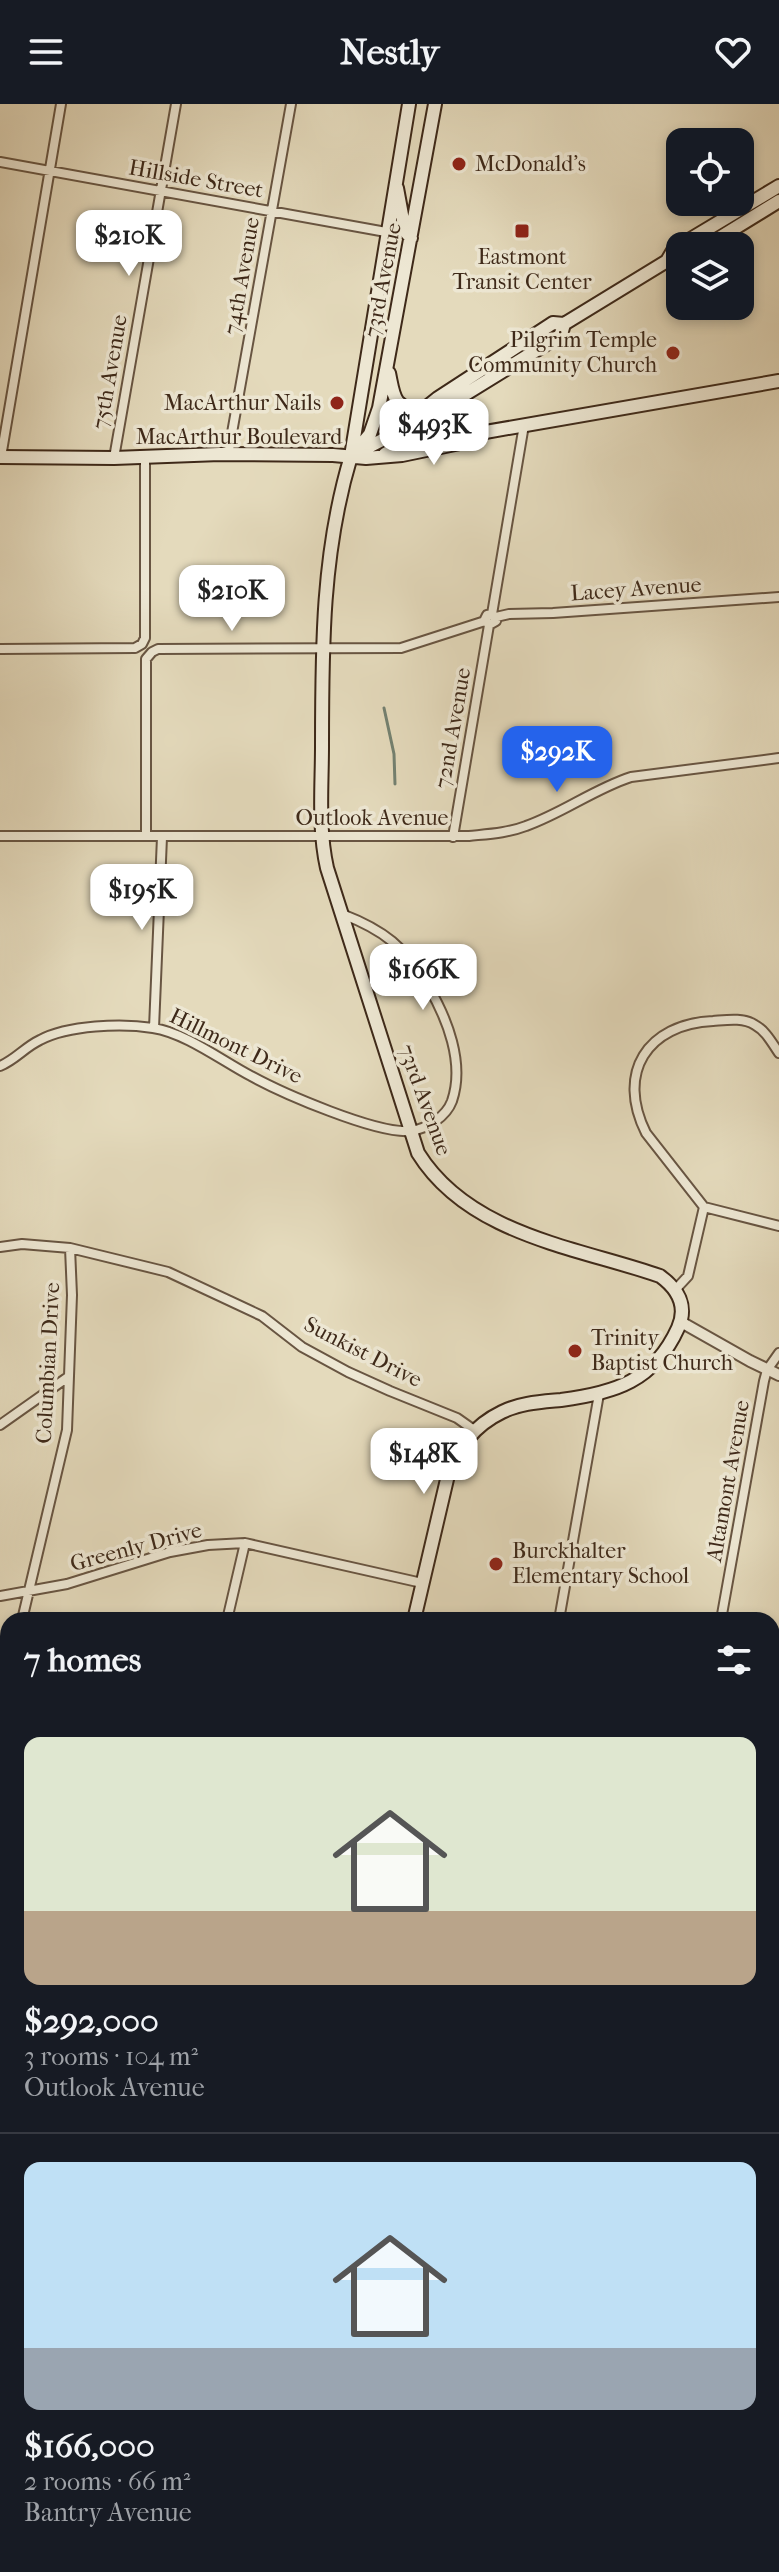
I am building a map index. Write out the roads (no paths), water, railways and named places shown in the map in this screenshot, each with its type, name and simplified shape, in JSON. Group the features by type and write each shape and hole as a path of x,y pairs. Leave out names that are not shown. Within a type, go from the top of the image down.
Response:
{"main road":[{"name":"73rd Avenue","path":"409,104 351,456 339,499 326,571 322,648 322,836 327,868 418,1153 429,1170 465,1203 497,1221 527,1235 660,1276 675,1290"},
{"name":"73rd Avenue","path":"351,456 370,434 379,408 435,104"},
{"path":"396,179 405,231 411,238"},
{"path":"702,232 779,186"},
{"path":"729,232 779,201"},
{"path":"351,456 392,435 421,410 553,323 564,324 666,266"},
{"path":"380,457 404,443 448,405 561,335 564,324"},
{"path":"387,364 397,401 406,408 421,410"},
{"name":"MacArthur Boulevard","path":"0,457 402,455 460,443 474,434 779,381"},
{"path":"448,405 449,418 457,429 474,434"},
{"path":"416,1612 448,1475 456,1454 474,1430 504,1411 524,1404 599,1394 641,1377 657,1363 681,1322 681,1300 675,1290"}],"street":[{"path":"0,457 61,104"},
{"name":"75th Avenue","path":"114,458 176,104"},
{"name":"74th Avenue","path":"228,455 291,104"},
{"name":"Hillside Street","path":"0,162 386,232"},
{"name":"72nd Avenue","path":"453,837 524,425"},
{"path":"0,649 135,648 142,644 145,638 145,457"},
{"name":"Lacey Avenue","path":"146,836 146,659 158,649 401,648 509,614 779,597"},
{"name":"Outlook Avenue","path":"0,836 453,837 503,832 525,827 631,777 779,758"},
{"path":"154,1028 162,837"},
{"path":"341,914 393,940 403,950 433,995 453,1044 456,1087 452,1103 436,1121 411,1131"},
{"path":"779,1053 759,1027 749,1021 705,1021 676,1027 658,1037 646,1050 640,1060 634,1086 639,1119 646,1133 704,1207 779,1226"},
{"name":"Hillmont Drive","path":"0,1066 15,1059 36,1041 63,1031 105,1026 154,1028 171,1033 253,1078 319,1107 387,1129 411,1131"},
{"path":"675,1290 688,1276 704,1207"},
{"name":"Sunkist Drive","path":"0,1247 22,1244 70,1248 168,1272 262,1316 302,1347 348,1372 457,1418 474,1430"},
{"name":"Columbian Drive","path":"24,1612 67,1430 72,1295 70,1248"},
{"path":"681,1322 779,1375"},
{"name":"Altamont Avenue","path":"722,1612 767,1370 779,1353"},
{"path":"0,1425 68,1377"},
{"path":"560,1612 599,1394"},
{"path":"229,1612 245,1543"},
{"name":"Greenly Drive","path":"0,1596 95,1576 170,1552 208,1545 245,1543 422,1583"}],"waterway":[{"path":"384,708 394,754 395,784"}],"place":[{"name":"McDonald's","path":"459,164"},
{"name":"Eastmont Transit Center","path":"522,231"},
{"name":"Pilgrim Temple Community Church","path":"673,353"},
{"name":"MacArthur Nails","path":"337,403"},
{"name":"Trinity Baptist Church","path":"575,1351"},
{"name":"Burckhalter Elementary School","path":"496,1564"}]}
